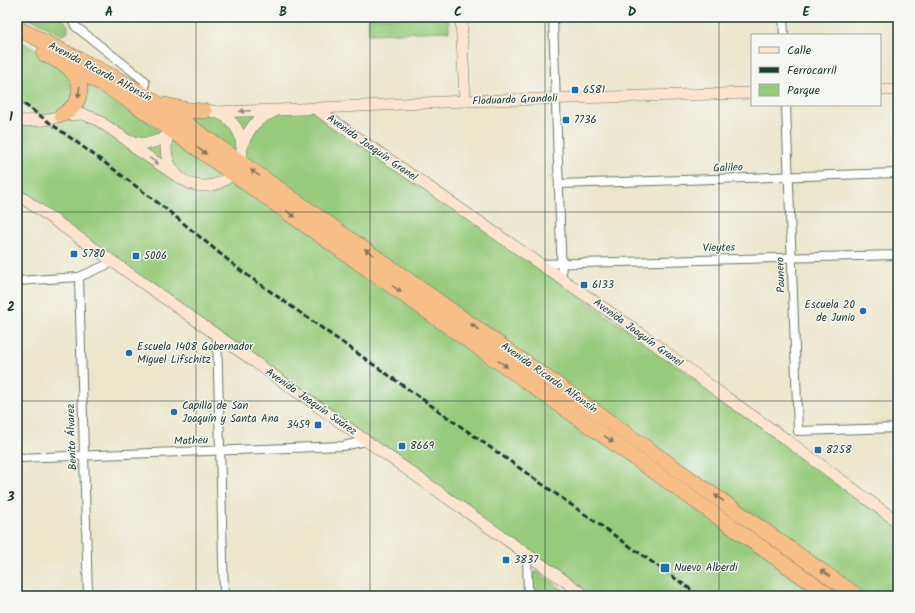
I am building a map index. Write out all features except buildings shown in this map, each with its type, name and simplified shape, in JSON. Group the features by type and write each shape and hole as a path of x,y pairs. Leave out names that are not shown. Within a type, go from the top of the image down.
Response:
{"highway":[{"name":"Avenida Ricardo Alfonsín","path":"17,28 119,80 150,99 174,128"},
{"name":"Avenida Ricardo Alfonsín","path":"17,39 94,79 236,167 857,596"},
{"path":"62,115 71,110 77,102 80,92 79,82 75,73 67,66"},
{"path":"150,99 174,108 208,111"},
{"name":"Avenida Ricardo Alfonsín","path":"236,167 830,596"}],"street":[{"path":"71,17 75,26 145,81 150,99"},
{"path":"461,17 465,101"},
{"path":"553,17 562,279"},
{"path":"783,17 784,34"},
{"path":"881,90 898,90"},
{"name":"Floduardo Grandoli","path":"208,111 316,109 465,101 751,94"},
{"name":"Paunero","path":"786,106 798,431"},
{"name":"Avenida Joaquín Granel","path":"316,109 640,333 898,522"},
{"name":"Floduardo Grandoli","path":"242,145 254,123 261,117 278,110"},
{"path":"17,121 46,120 62,115 82,114 96,119 127,140 135,148 182,179 192,184 202,186 211,186 219,183 236,167 242,145 239,134 233,124 224,116 208,111 195,112 157,142 150,144 139,144 127,140"},
{"path":"174,128 167,147 168,159 173,170 182,179"},
{"name":"Galileo","path":"559,184 898,173"},
{"name":"Avenida Joaquín Suárez","path":"17,194 586,596"},
{"name":"Vieytes","path":"540,264 898,255"},
{"path":"17,281 79,277 113,262"},
{"name":"Benito Álvarez","path":"79,277 88,596"},
{"path":"217,335 224,596"},
{"path":"787,440 798,431 898,428"},
{"name":"Matheu","path":"17,458 343,446 366,440"},
{"path":"527,555 528,596"}],"green space":[{"path":"17,17 62,17 68,26 68,32 62,35 29,19 17,21"},
{"path":"368,17 448,17 449,31 369,34"},
{"path":"17,39 75,73 72,114 119,136 150,144 188,115 316,109 898,522 898,596 586,596 17,194 17,121 46,120 17,99"},
{"path":"86,82 111,94 160,131 160,135 157,138 135,139 83,110"},
{"path":"534,572 538,572 572,596 532,596 532,578"}],"railway":[{"path":"17,99 166,209 240,270 700,596"}],"place":[{"name":"6581","path":"575,90"},
{"name":"7736","path":"566,120"},
{"name":"5780","path":"74,254"},
{"name":"5006","path":"136,256"},
{"name":"6133","path":"584,285"},
{"name":"Escuela 20 de Junio","path":"863,311"},
{"name":"Escuela 1408 Gobernador Miguel Lifschitz","path":"129,353"},
{"name":"Capilla de San Joaquín y Santa Ana","path":"174,412"},
{"name":"3459","path":"318,425"},
{"name":"8669","path":"402,446"},
{"name":"8258","path":"818,450"},
{"name":"3837","path":"506,560"},
{"name":"Nuevo Alberdi","path":"665,568"}]}
